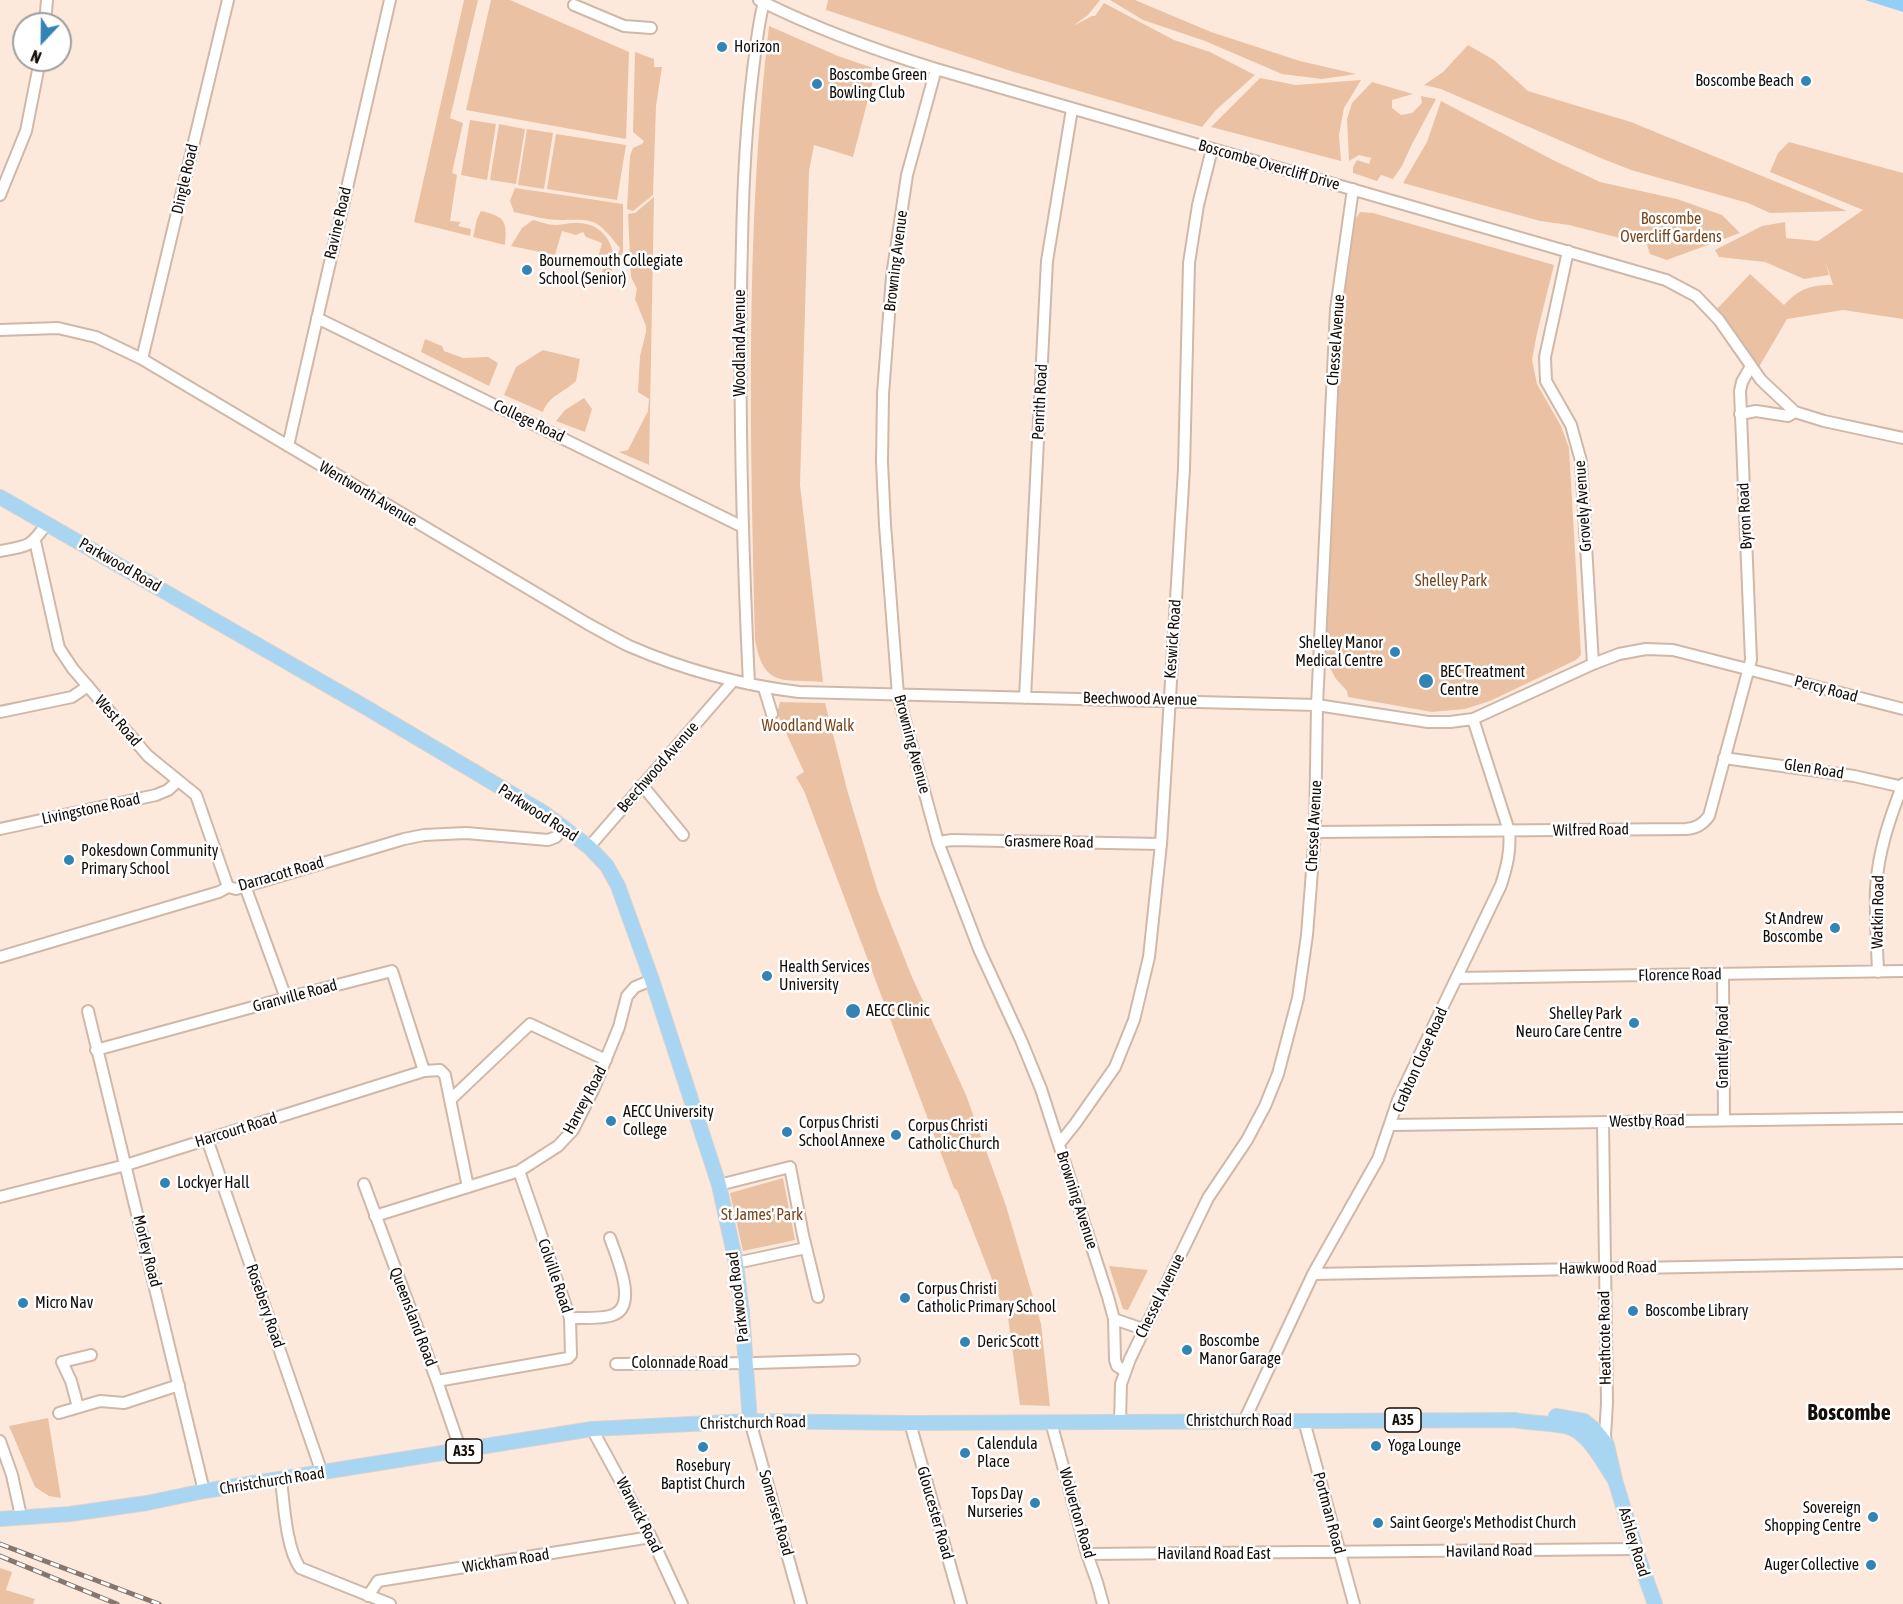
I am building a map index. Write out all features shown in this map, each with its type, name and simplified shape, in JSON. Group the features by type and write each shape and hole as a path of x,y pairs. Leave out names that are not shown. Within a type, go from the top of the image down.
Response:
{"main road":[{"name":"Parkwood Road","path":"0,497 367,708 564,827 589,846 607,866 618,886 652,980 719,1185 736,1263 750,1421"},
{"name":"Christchurch Road","path":"0,1519 70,1514 147,1503 204,1491 592,1429 750,1421 910,1423 1514,1420 1534,1416 1564,1416 1583,1428"},
{"path":"1583,1428 1594,1429 1607,1445"},
{"name":"Ashley Road","path":"1583,1428 1615,1480"},
{"name":"Ashley Road","path":"1607,1445 1615,1480 1655,1604"}],"street":[{"name":"Dingle Road","path":"142,359 228,0"},
{"name":"Ravine Road","path":"288,446 390,0"},
{"name":"Boscombe Overcliff Drive","path":"762,1 822,29 875,50 936,69 1676,284 1696,296 1719,320 1761,380 1795,412"},
{"name":"Woodland Avenue","path":"749,684 741,526 739,337 743,164 762,1"},
{"path":"571,2 624,26 651,28"},
{"name":"Browning Avenue","path":"936,69 907,175 892,276 883,394 882,462 885,525 898,695 938,842 979,949 1021,1040 1059,1143 1114,1319 1115,1360 1117,1366 1125,1371"},
{"path":"0,195 26,131 38,72"},
{"name":"Penrith Road","path":"1025,698 1047,261 1072,109"},
{"name":"Keswick Road","path":"1059,1143 1115,1067 1134,1020 1149,957 1161,844 1184,470 1189,263 1198,205 1212,148"},
{"name":"Chessel Avenue","path":"1120,1422 1121,1384 1125,1371 1143,1329 1208,1198 1247,1140 1278,1074 1298,998 1307,935 1315,832 1317,705 1336,309 1353,189"},
{"name":"Grovely Avenue","path":"1568,251 1544,369 1546,381 1570,425 1581,461 1593,664"},
{"name":"College Road","path":"317,318 741,526"},
{"name":"Wentworth Avenue","path":"0,330 58,328 96,337 142,359 578,618 628,645 733,681"},
{"name":"Byron Road","path":"1749,668 1751,660 1740,414 1742,382 1751,366"},
{"path":"1740,414 1756,411 1788,416 1795,412 1824,421 1903,438"},
{"path":"0,552 26,546 35,541 47,523"},
{"name":"West Road","path":"35,541 59,648 148,756 196,795 228,887"},
{"name":"Beechwood Avenue","path":"589,846 733,681 764,688 799,692 1170,699 1317,705 1428,722 1450,722 1473,719 1593,664 1619,654 1646,649 1673,650 1749,668"},
{"name":"Percy Road","path":"1749,668 1903,709"},
{"name":"Wilfred Road","path":"1315,832 1694,829 1709,816 1749,668"},
{"path":"0,712 72,697 88,686"},
{"path":"764,688 772,714"},
{"name":"Crabton Close Road","path":"1245,1421 1313,1274 1378,1159 1392,1125 1398,1100 1501,885 1508,864 1509,831 1473,719"},
{"name":"Glen Road","path":"1724,758 1809,768 1903,786"},
{"name":"Livingstone Road","path":"0,829 156,795 168,790 178,781"},
{"path":"642,785 683,835"},
{"name":"Watkin Road","path":"1878,972 1876,889 1878,869 1886,834 1903,786"},
{"name":"Darracott Road","path":"0,957 219,892 228,887 236,889 357,852 424,835 466,833 548,840 556,837 564,827"},
{"name":"Grasmere Road","path":"938,842 952,840 1161,844"},
{"path":"245,885 286,998"},
{"name":"Granville Road","path":"96,1050 392,971 424,1071"},
{"name":"Florence Road","path":"1457,978 1903,971"},
{"name":"Grantley Road","path":"1723,975 1724,1119"},
{"name":"Harvey Road","path":"375,1216 519,1171 546,1155 573,1130 606,1060 619,1027 627,996 635,987 652,980"},
{"name":"Morley Road","path":"88,1011 204,1491"},
{"path":"450,1100 530,1024 606,1060"},
{"path":"424,1071 440,1070 445,1075 468,1187"},
{"name":"Harcourt Road","path":"0,1197 126,1165 424,1071"},
{"name":"Westby Road","path":"1392,1125 1903,1118"},
{"name":"Heathcote Road","path":"1603,1122 1605,1436 1607,1445"},
{"name":"Rosebery Road","path":"207,1139 322,1473"},
{"path":"719,1185 790,1167 818,1297"},
{"name":"Colville Road","path":"437,1381 568,1358 572,1351 570,1318 519,1171"},
{"name":"Queensland Road","path":"364,1184 461,1451"},
{"path":"570,1318 613,1315 622,1308 626,1298 621,1269 610,1238"},
{"path":"736,1263 806,1248"},
{"name":"Hawkwood Road","path":"1313,1274 1903,1263"},
{"path":"1114,1319 1143,1329"},
{"path":"78,1407 71,1381 62,1362 92,1355"},
{"name":"Colonnade Road","path":"616,1364 854,1360"},
{"path":"59,1413 100,1401 124,1403 179,1385"},
{"name":"Somerset Road","path":"750,1421 801,1604"},
{"name":"Portman Road","path":"1304,1421 1354,1604"},
{"name":"Wolverton Road","path":"1051,1422 1103,1604"},
{"name":"Gloucester Road","path":"910,1423 961,1604"},
{"name":"Warwick Road","path":"592,1429 651,1537 682,1603"},
{"path":"0,1441 12,1474 21,1516"},
{"path":"281,1480 289,1536 295,1562 300,1568 390,1604"},
{"name":"Wickham Road","path":"368,1596 378,1581 651,1537"},
{"name":"Haviland Road","path":"1340,1553 1637,1549"},
{"name":"Haviland Road East","path":"1087,1554 1340,1553"},
{"path":"669,1604 682,1603"}],"green space":[{"path":"464,0 478,0 450,118 463,123 452,173 457,175 450,221 461,222 458,226 471,229 470,236 414,222"},
{"path":"491,0 510,0 629,52 626,139 466,110"},
{"path":"828,0 1100,0 1088,15 1073,26 1095,16 1104,3 1174,40 1210,52 1255,75 1216,110 1202,127 1014,72 826,10"},
{"path":"1110,0 1135,0 1211,32 1300,61 1356,74 1322,79 1282,74 1205,41 1143,20"},
{"name":"Woodland Walk","path":"769,26 838,56 876,69 853,157 814,145 809,171 800,485 823,682 786,680 770,674 759,655 755,640 751,333 756,179"},
{"path":"1468,45 1494,60 1528,91 1631,122 1847,211 1770,213 1748,203 1631,170 1441,89 1424,85 1443,72"},
{"path":"635,52 654,59 654,67 662,67 656,106 653,195 633,211 627,209 630,156 633,148 644,141 633,132"},
{"path":"1260,78 1296,85 1361,80 1344,108 1339,135 1341,161 1211,127"},
{"path":"1372,82 1413,94 1392,100 1392,108 1401,115 1412,113 1422,103 1421,96 1436,99 1393,179 1381,175 1377,181 1353,173 1357,160 1369,164 1371,158 1359,155 1349,161 1347,119 1352,103"},
{"name":"Boscombe Overcliff Gardens","path":"1441,101 1600,182 1677,199 1722,215 1740,233 1667,260 1650,254 1647,245 1569,225 1540,221 1403,183 1427,142"},
{"path":"470,120 496,124 487,180 461,175"},
{"path":"499,124 525,129 516,184 490,180"},
{"path":"527,129 553,133 544,189 518,185"},
{"path":"556,134 626,145 617,200 547,189"},
{"path":"1789,142 1903,173 1903,319 1843,310 1787,319 1759,367 1716,310 1750,274 1784,305 1806,289 1818,285 1833,285 1825,260 1829,275 1804,279 1765,262 1719,257 1715,250 1762,226 1785,222 1786,238 1818,241 1863,210 1770,172 1778,153"},
{"path":"515,188 623,204 623,252 619,260 616,261 620,248 606,231 595,223 582,220 549,219 514,212 510,201"},
{"path":"654,197 649,465 619,452 628,450 648,411 649,399 638,392 640,356 646,326 635,299 637,289 631,277 628,214 635,213"},
{"path":"481,211 496,215 503,221 506,230 505,245 473,237"},
{"name":"Shelley Park","path":"1360,212 1373,213 1554,265 1532,360 1537,384 1561,426 1569,448 1581,655 1576,660 1490,701 1465,709 1432,712 1348,697 1347,691 1336,679 1325,659 1326,586 1342,304 1353,223"},
{"path":"533,220 553,225 588,224 597,228 612,248 611,274 602,272 603,268 596,265 602,243 586,237 583,232 576,235 562,231 555,255 511,246 522,228"},
{"path":"425,339 442,346 444,351 463,358 488,357 498,363 489,386 421,352"},
{"path":"543,350 580,359 576,381 553,398 543,412 504,395 516,367"},
{"path":"584,398 592,409 585,432 556,421 565,410"},
{"name":"Woodland Walk","path":"780,702 825,703 848,793 878,892 912,977 966,1095 1006,1206 1041,1324 1050,1406 1020,1405 1007,1310 1004,1310 957,1190 954,1188 804,791 796,777 804,772 777,713"},
{"name":"St James' Park","path":"783,1178 795,1240 743,1251 730,1193"},
{"path":"1109,1266 1148,1270 1128,1310 1123,1309"},
{"path":"48,1418 61,1498 49,1496 35,1487 9,1426"},
{"path":"0,1568 12,1572 6,1590 35,1599 33,1604 0,1604"}],"water":[{"path":"1865,0 1903,0 1903,12"}],"railway":[{"path":"0,1544 159,1604"},
{"path":"0,1556 117,1604"}],"place":[{"name":"Horizon","path":"722,47"},
{"name":"Boscombe Beach","path":"1806,81"},
{"name":"Boscombe Green Bowling Club","path":"817,84"},
{"name":"Bournemouth Collegiate School (Senior)","path":"527,270"},
{"name":"Shelley Manor Medical Centre","path":"1395,652"},
{"name":"BEC Treatment Centre","path":"1426,681"},
{"name":"Pokesdown Community Primary School","path":"69,860"},
{"name":"St Andrew Boscombe","path":"1835,928"},
{"name":"Health Services University","path":"767,976"},
{"name":"AECC Clinic","path":"853,1011"},
{"name":"Shelley Park Neuro Care Centre","path":"1634,1023"},
{"name":"AECC University College","path":"611,1121"},
{"name":"Corpus Christi School Annexe","path":"787,1132"},
{"name":"Corpus Christi Catholic Church","path":"896,1135"},
{"name":"Lockyer Hall","path":"165,1183"},
{"name":"Corpus Christi Catholic Primary School","path":"905,1298"},
{"name":"Micro Nav","path":"23,1303"},
{"name":"Boscombe Library","path":"1633,1311"},
{"name":"Deric Scott","path":"965,1342"},
{"name":"Boscombe Manor Garage","path":"1187,1350"},
{"name":"Yoga Lounge","path":"1376,1446"},
{"name":"Rosebury Baptist Church","path":"703,1447"},
{"name":"Calendula Place","path":"965,1453"},
{"name":"Tops Day Nurseries","path":"1035,1503"},
{"name":"Sovereign Shopping Centre","path":"1873,1517"},
{"name":"Saint George's Methodist Church","path":"1378,1523"},
{"name":"Auger Collective","path":"1871,1565"}],"district":[{"name":"Boscombe","path":"1849,1413"}]}
